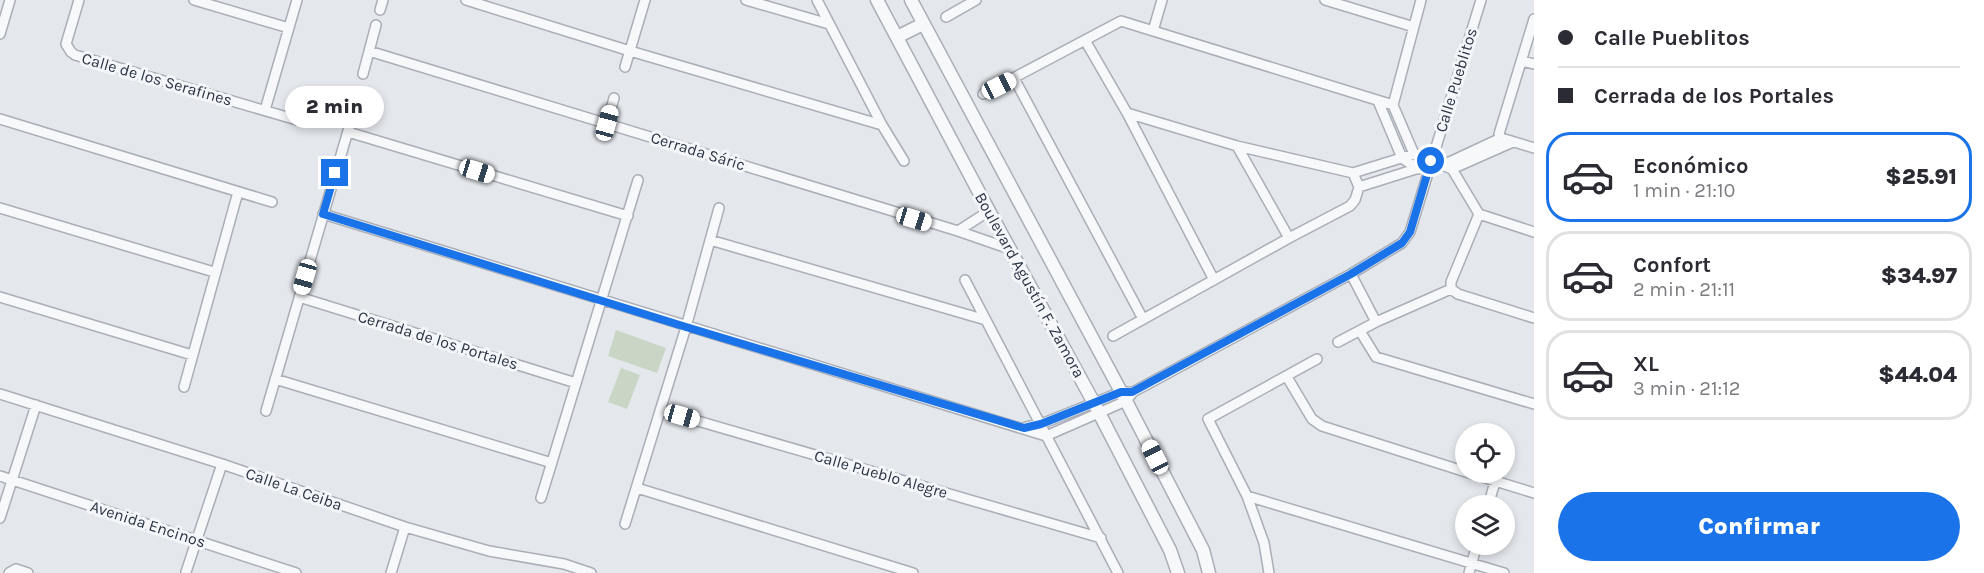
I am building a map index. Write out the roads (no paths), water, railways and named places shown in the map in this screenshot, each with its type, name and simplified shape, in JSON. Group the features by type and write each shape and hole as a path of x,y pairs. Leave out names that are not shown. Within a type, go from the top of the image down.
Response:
{"street":[{"path":"0,34 10,0"},
{"name":"Calle de los Serafines","path":"79,0 66,44 75,55 297,120"},
{"path":"194,0 289,28"},
{"path":"265,110 297,0"},
{"path":"466,0 882,125"},
{"path":"625,67 645,0"},
{"path":"746,0 829,24"},
{"path":"817,0 882,125 904,161"},
{"name":"Boulevard Agustín F. Zamora","path":"877,0 1097,409 1170,550 1178,573"},
{"name":"Boulevard Agustín F. Zamora","path":"910,0 1127,395 1203,550 1209,573"},
{"path":"946,17 976,0"},
{"path":"1153,31 1162,0"},
{"path":"1324,0 1414,27"},
{"path":"1414,154 1393,105 1421,0"},
{"name":"Calle Pueblitos","path":"1097,409 1351,274 1406,238 1410,232 1481,0"},
{"path":"1501,138 1499,134 1534,19"},
{"path":"983,94 1121,21 1393,105"},
{"path":"897,37 923,24"},
{"path":"363,74 376,25"},
{"path":"1083,41 1086,42 1126,113 1214,280"},
{"name":"Cerrada Sáric","path":"369,51 958,231 1010,249"},
{"path":"1522,61 1534,64"},
{"path":"1014,78 1143,319"},
{"path":"607,123 614,98"},
{"path":"1378,101 1402,158 1418,169"},
{"path":"266,411 355,107"},
{"path":"1126,113 1237,146 1353,174 1414,154 1452,170 1479,214 1534,232"},
{"path":"0,119 272,202"},
{"path":"348,132 628,216"},
{"path":"1443,165 1501,138 1534,148"},
{"path":"1452,170 1513,142"},
{"path":"1237,146 1289,238"},
{"path":"1359,187 1418,169 1431,161"},
{"path":"1113,336 1350,206 1355,200 1359,187 1353,174"},
{"path":"541,498 603,301 638,180"},
{"path":"184,387 238,192"},
{"path":"0,208 214,272"},
{"path":"625,524 686,327 719,208"},
{"path":"958,231 989,211"},
{"path":"323,214 1046,436 1097,409"},
{"path":"1451,289 1451,282 1479,214"},
{"path":"710,240 986,320"},
{"path":"1351,274 1376,322"},
{"path":"965,280 1118,573"},
{"path":"1451,289 1458,294 1534,318"},
{"path":"1338,342 1376,322 1451,289"},
{"path":"0,297 192,355"},
{"name":"Cerrada de los Portales","path":"299,297 576,383"},
{"path":"1360,331 1376,357 1534,404"},
{"path":"1269,573 1264,543 1247,496 1208,419 1317,359"},
{"path":"1287,377 1312,419 1322,426 1455,468"},
{"path":"275,379 552,463"},
{"name":"Calle La Ceiba","path":"0,393 222,464 405,527 489,551 564,564 591,573"},
{"path":"0,518 36,405"},
{"path":"1024,428 1097,409"},
{"name":"Calle Pueblo Alegre","path":"660,410 1101,538"},
{"path":"186,572 222,464"},
{"name":"Avenida Encinos","path":"0,476 296,573"},
{"path":"1499,483 1534,493"},
{"path":"637,488 913,573"},
{"path":"1247,496 1470,568 1504,573"},
{"path":"391,573 405,527"},
{"path":"10,571 16,569 28,573"}]}
